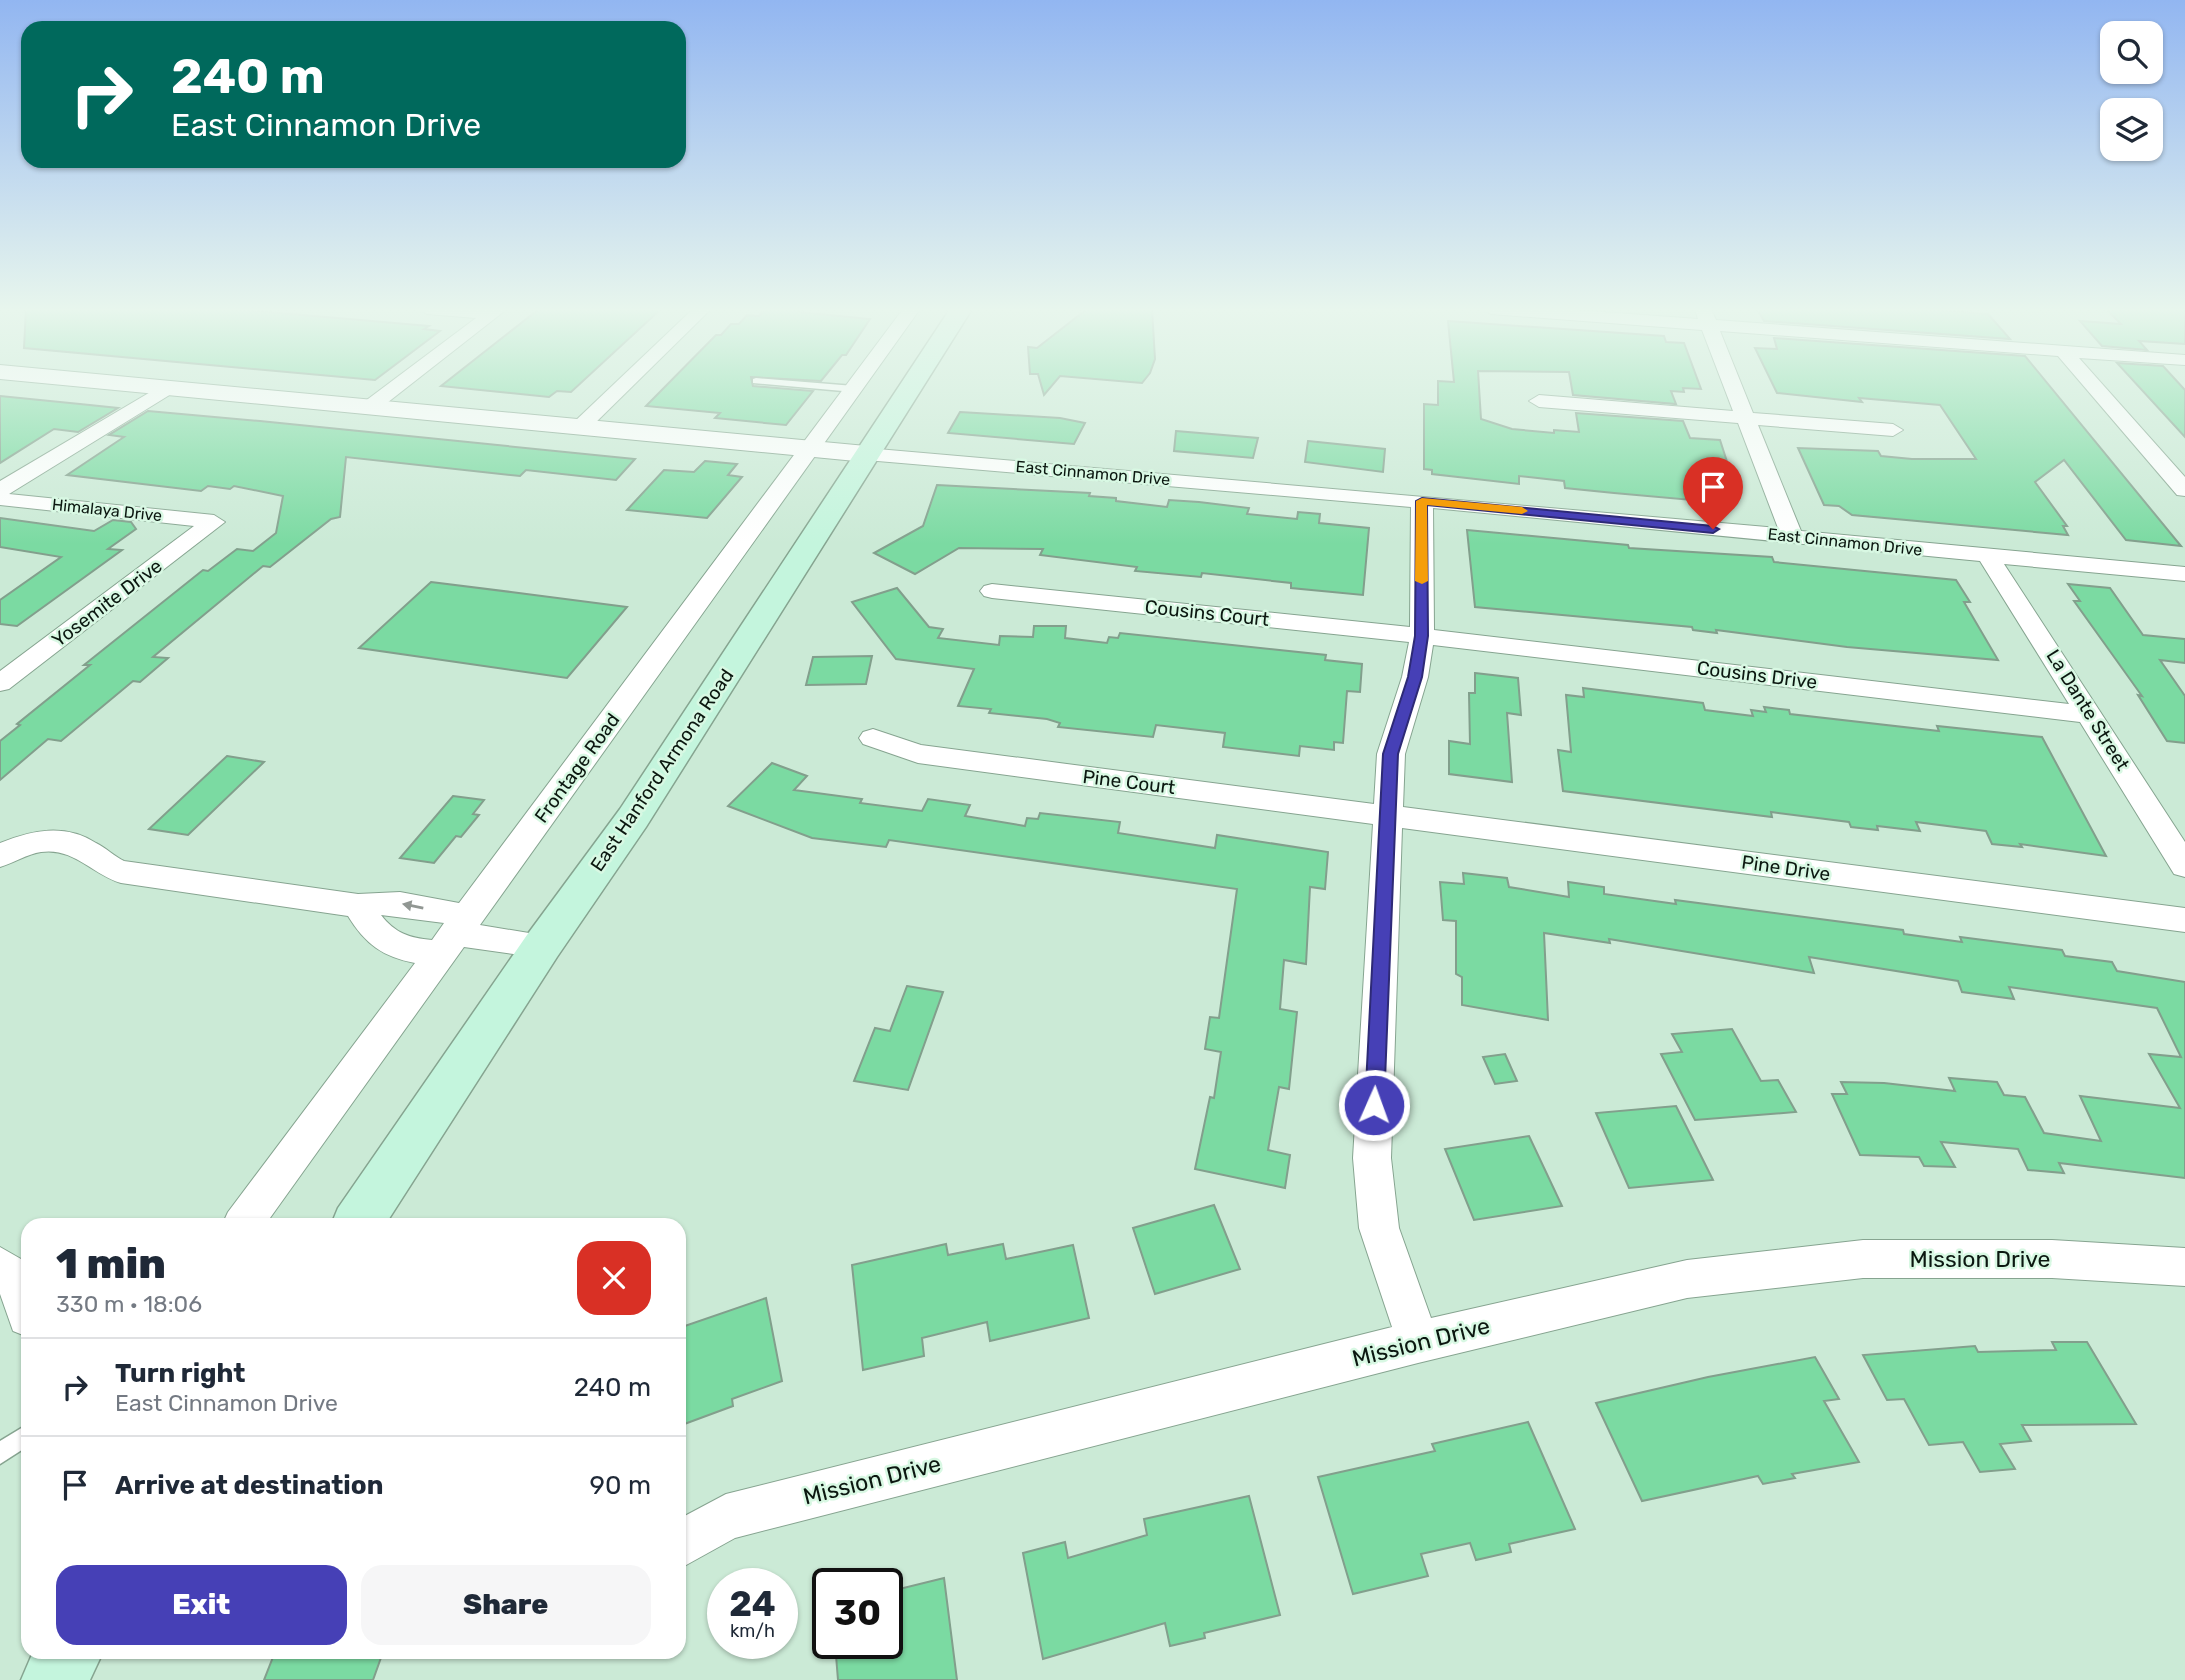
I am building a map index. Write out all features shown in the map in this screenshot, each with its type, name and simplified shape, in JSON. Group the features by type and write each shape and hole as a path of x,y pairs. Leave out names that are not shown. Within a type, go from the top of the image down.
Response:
{"main road":[{"name":"East Hanford Armona Road","path":"361,1218 542,946 633,818 910,387"},
{"path":"52,1680 66,1659"}],"street":[{"path":"0,490 168,387"},
{"name":"East Cinnamon Drive","path":"173,387 866,454 1422,501 2185,574"},
{"path":"371,406 396,387"},
{"path":"580,427 621,387"},
{"path":"1734,387 1792,537"},
{"path":"2095,387 2185,490"},
{"name":"Frontage Road","path":"247,1218 854,389"},
{"path":"1539,401 1893,430"},
{"name":"Himalaya Drive","path":"0,499 214,522"},
{"path":"1418,1342 1379,1228 1372,1158 1386,815 1391,754 1415,677 1422,636 1422,501"},
{"name":"Yosemite Drive","path":"0,683 214,522"},
{"name":"La Dante Street","path":"1988,556 2092,715 2185,866"},
{"name":"Cousins Court","path":"992,591 1422,636"},
{"name":"Cousins Drive","path":"1422,636 2092,715"},
{"name":"Pine Court","path":"873,738 918,754 1386,815"},
{"name":"Pine Drive","path":"1386,815 2185,920"},
{"path":"0,856 37,841 58,841 75,844 102,866 121,872 358,906 373,903 403,904 455,934"},
{"path":"358,906 377,937 393,947 455,934 542,946"},
{"name":"Mission Drive","path":"686,1542 726,1517 1418,1342 1687,1279 1863,1259 2052,1259 2185,1267"},
{"path":"0,1266 15,1278 21,1296"}],"lane":[{"path":"834,387 854,389"},
{"path":"0,1453 21,1439"}],"building":[{"path":"455,387 576,387 571,392 557,391 549,397"},
{"path":"664,387 770,387 813,391 786,425 715,418 720,413 646,406"},
{"path":"1042,387 1050,387 1044,395"},
{"path":"1438,387 1479,387 1481,419 1512,429 1554,433 1554,430 1579,432 1576,413 1683,421 1690,438 1720,440 1738,496 1723,495 1725,503 1565,488 1564,481 1519,476 1519,484 1432,474 1432,470 1424,469 1424,404 1438,405"},
{"path":"1572,387 1700,387 1701,389 1683,388 1684,392 1671,391 1676,404 1573,395"},
{"path":"1774,387 2051,387 2181,546 2126,540 2064,460 2035,482 2067,526 2063,526 2068,535 1852,515 1839,506 1824,505 1798,448 1878,451 1881,456 1912,459 1976,459 1940,405 1859,398 1862,402 1777,393"},
{"path":"2139,387 2183,387 2185,390 2185,437"},
{"path":"0,396 118,408 78,432 54,429 0,463"},
{"path":"148,411 635,459 616,480 526,470 520,476 346,457 340,517 331,519 270,567 263,566 153,657 168,658 140,682 133,681 61,741 48,739 0,780 0,741 20,725 17,724 90,665 84,665 203,570 208,571 237,549 253,551 276,533 283,496 234,486 230,489 208,486 201,491 67,475 124,437 109,435"},
{"path":"960,412 1060,418 1085,423 1074,444 948,433"},
{"path":"1176,431 1258,438 1253,458 1174,451"},
{"path":"1308,441 1385,449 1383,472 1305,462"},
{"path":"705,461 737,464 728,475 742,477 707,518 627,510 664,470 694,472"},
{"path":"937,485 1090,493 1089,496 1116,498 1116,501 1167,507 1169,500 1199,502 1249,508 1247,514 1297,519 1298,512 1320,514 1319,523 1369,528 1363,595 1291,588 1291,583 1202,573 1201,577 1135,571 1137,567 1040,555 1043,549 959,548 915,574 874,553 923,526"},
{"path":"0,518 94,531 113,520 131,522 136,529 108,549 122,550 17,626 0,624 0,600 61,557 0,547"},
{"path":"1467,530 1628,545 1629,548 1772,557 1774,562 1956,580 1970,602 1964,602 1998,660 1847,647 1716,630 1717,633 1693,630 1692,627 1475,607"},
{"path":"431,582 627,607 567,678 359,648"},
{"path":"2068,584 2110,588 2143,635 2185,639 2185,663 2160,660 2185,696 2185,743 2167,741 2138,695 2142,696 2074,601 2080,601"},
{"path":"897,588 929,627 943,629 938,638 999,645 1000,636 1033,637 1034,626 1066,626 1065,638 1107,643 1109,637 1118,638 1120,633 1326,655 1325,660 1362,664 1360,692 1347,691 1343,743 1334,742 1334,750 1300,746 1299,756 1223,747 1225,733 1156,725 1153,737 1058,727 1060,723 1047,719 989,713 991,709 958,706 974,669 896,659 852,602"},
{"path":"872,656 866,684 806,685 813,657"},
{"path":"1475,673 1518,678 1521,715 1507,713 1512,782 1449,774 1449,741 1470,744 1469,693 1475,693"},
{"path":"1583,688 1703,703 1705,710 1753,716 1751,710 1766,712 1764,707 1789,710 1790,714 1939,731 1937,726 2042,737 2106,856 2020,844 2022,847 1992,844 1986,831 1916,822 1920,831 1877,826 1878,830 1851,827 1849,822 1771,812 1772,817 1563,791 1558,750 1571,752 1566,695 1584,697"},
{"path":"227,756 264,762 188,835 149,829"},
{"path":"772,763 807,776 794,790 862,799 860,803 922,811 928,799 970,805 965,816 1025,826 1027,818 1038,819 1040,813 1120,822 1118,833 1215,848 1217,835 1328,852 1325,889 1310,887 1306,964 1284,960 1280,1009 1297,1012 1289,1089 1279,1087 1268,1150 1290,1155 1285,1188 1195,1169 1210,1097 1214,1098 1221,1052 1205,1049 1210,1017 1219,1018 1237,889 889,840 886,847 812,838 728,806"},
{"path":"453,796 484,800 473,814 479,815 461,837 456,836 434,863 400,858"},
{"path":"1463,873 1507,878 1509,887 1569,897 1568,882 1604,887 1604,894 1676,904 1675,900 1903,930 1904,934 1962,942 1960,937 2062,950 2065,956 2112,962 2117,971 2185,982 2185,1178 2059,1163 2064,1173 2028,1170 2018,1149 1941,1142 1955,1167 1924,1166 1919,1157 1860,1155 1832,1094 1847,1094 1841,1082 1884,1083 1955,1091 1949,1078 1997,1082 2004,1095 2025,1097 2044,1133 2101,1141 2080,1096 2180,1108 2149,1054 2181,1057 2157,1008 2009,987 2014,999 1962,992 1958,981 1809,957 1814,973 1609,939 1610,943 1544,933 1548,1020 1462,1005 1462,977 1456,974 1456,921 1443,920 1440,882 1464,884"},
{"path":"907,986 943,992 908,1090 854,1081 875,1028 890,1031"},
{"path":"1732,1029 1761,1081 1778,1080 1796,1112 1695,1120 1661,1054 1682,1052 1672,1034"},
{"path":"1505,1054 1517,1081 1495,1084 1483,1057"},
{"path":"1676,1106 1713,1180 1629,1188 1596,1113"},
{"path":"1529,1136 1562,1206 1474,1220 1445,1149"},
{"path":"1214,1205 1240,1269 1155,1294 1133,1228"},
{"path":"946,1244 948,1255 1003,1244 1006,1259 1073,1245 1089,1318 990,1341 987,1322 922,1338 924,1356 863,1370 852,1265"},
{"path":"766,1298 782,1381 732,1399 733,1406 686,1423 686,1326"},
{"path":"2052,1342 2087,1342 2136,1424 2022,1425 2031,1441 2000,1444 2015,1469 1980,1472 1963,1442 1929,1445 1904,1399 1887,1400 1863,1355 1975,1346 1978,1352 2056,1350"},
{"path":"1815,1357 1839,1399 1824,1401 1859,1462 1792,1474 1795,1478 1763,1484 1758,1476 1642,1501 1596,1403 1708,1377"},
{"path":"1528,1422 1575,1529 1509,1544 1511,1552 1476,1560 1470,1543 1421,1554 1428,1576 1353,1594 1318,1477 1435,1451 1432,1444"},
{"path":"1249,1496 1280,1615 1204,1633 1205,1638 1170,1646 1165,1623 1043,1659 1023,1553 1065,1542 1068,1558 1147,1535 1144,1519"},
{"path":"944,1578 957,1680 838,1680 836,1659 903,1659 903,1588"},
{"path":"272,1659 380,1659 373,1680 264,1680"}],"slow traffic":[{"path":"1422,581 1422,501 1522,511"}],"route":[{"path":"1374,1105 1386,815 1391,754 1415,677 1422,636 1422,501 1713,529"}]}
